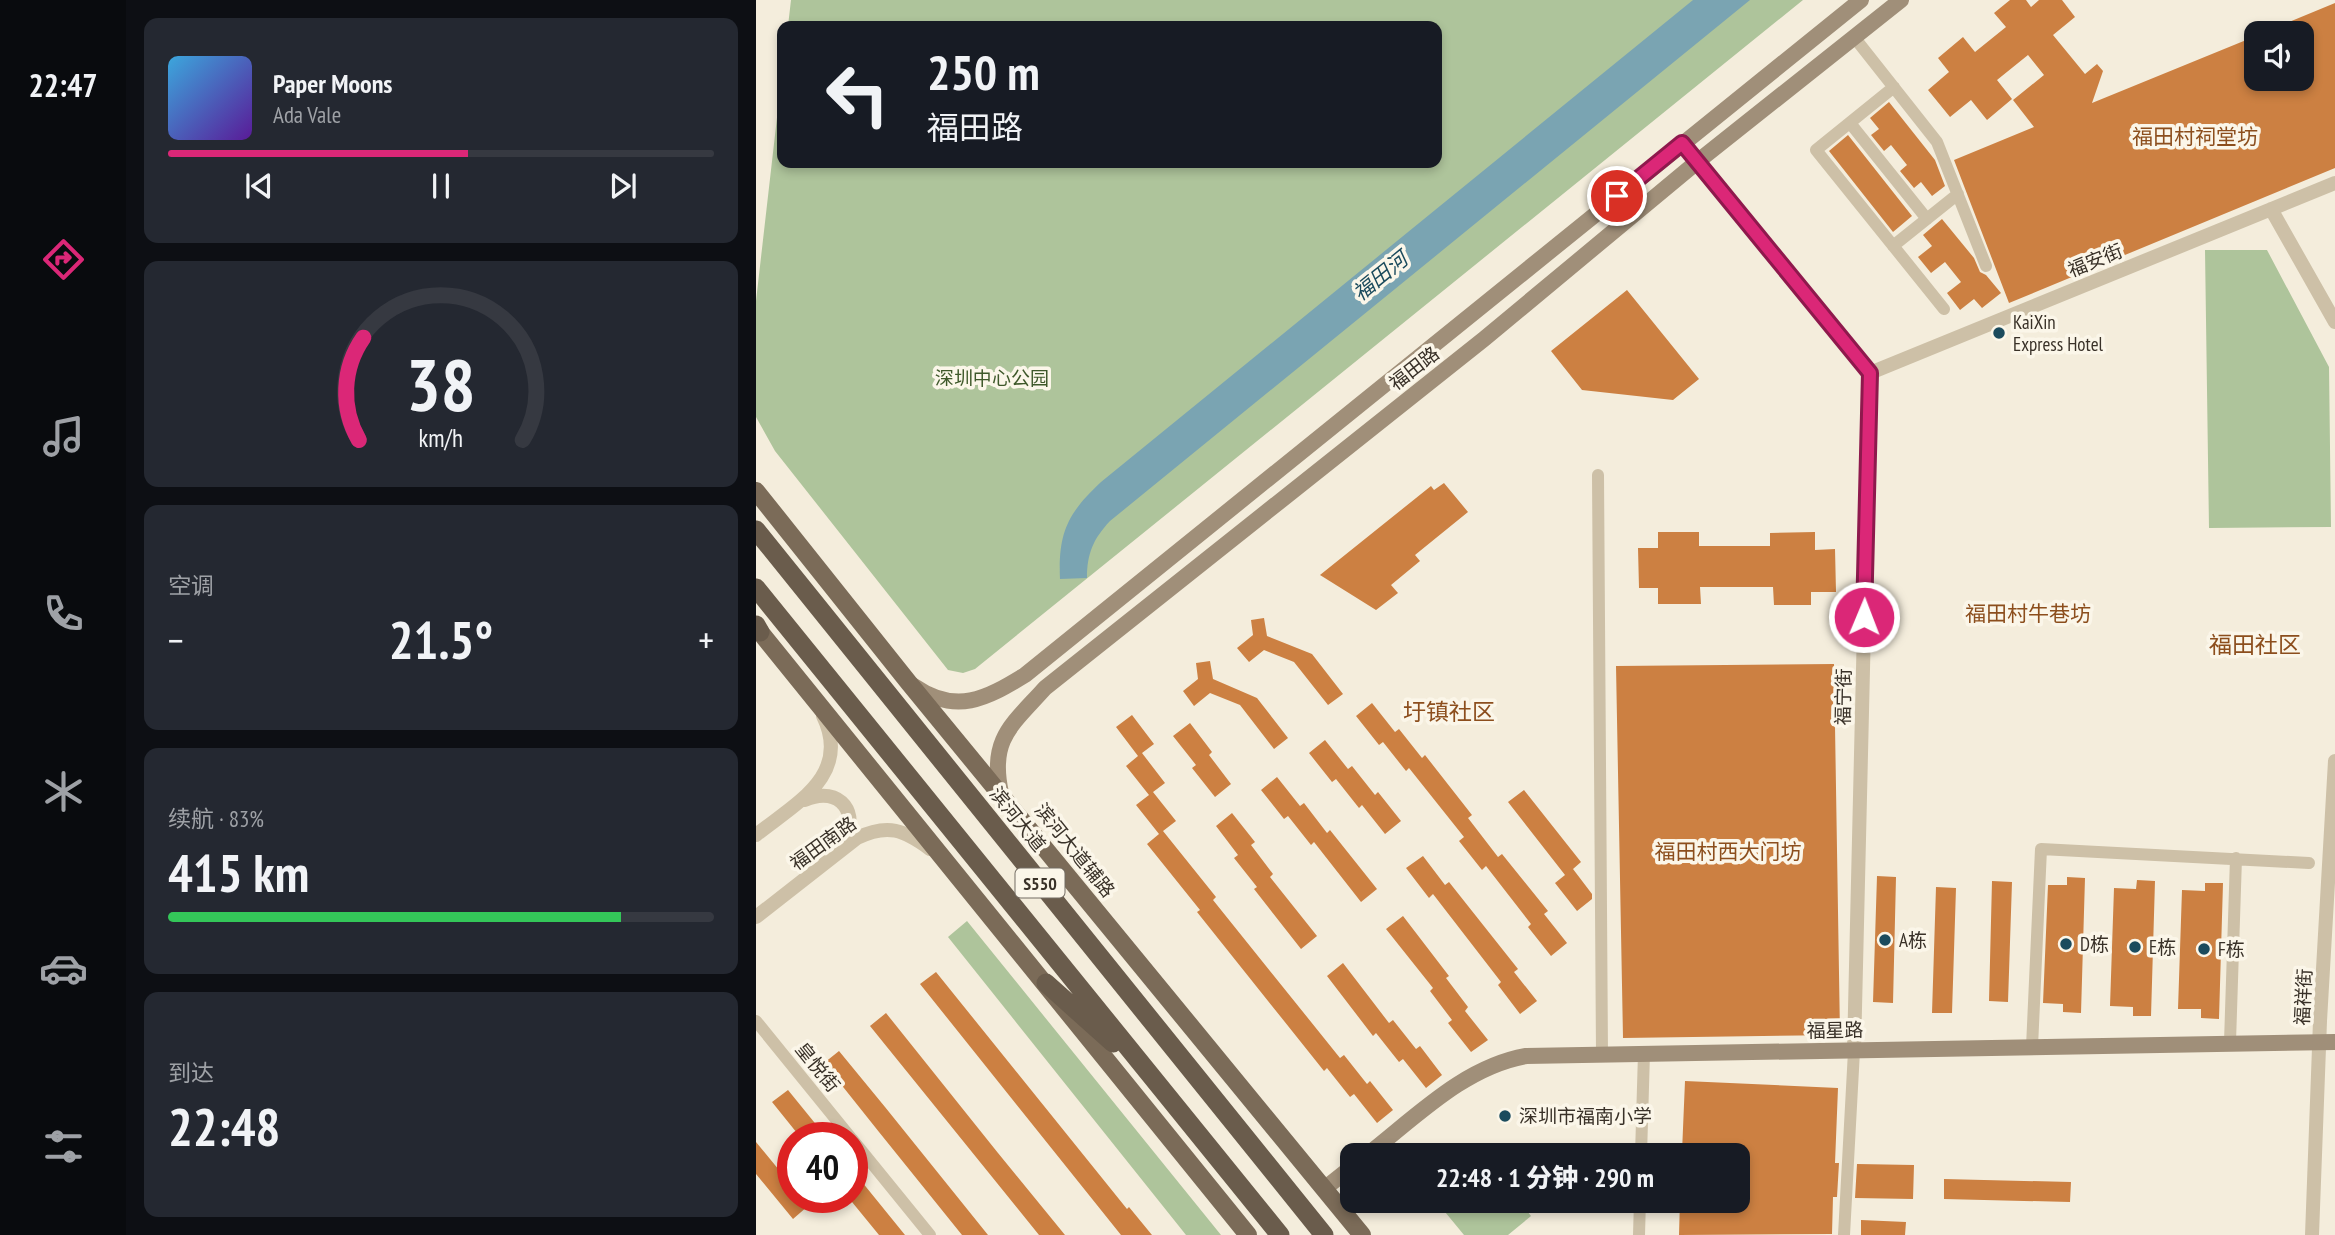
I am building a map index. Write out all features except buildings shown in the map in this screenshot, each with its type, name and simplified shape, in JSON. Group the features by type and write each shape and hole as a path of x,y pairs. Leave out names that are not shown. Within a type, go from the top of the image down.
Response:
{"highway":[{"name":"滨河大道","path":"756,530 1324,1235"},
{"name":"S550","path":"756,587 1280,1235"},
{"path":"1046,983 1158,1084"}],"main road":[{"name":"福田路","path":"909,683 937,699 965,702 992,694 1024,675 1861,0"},
{"name":"福田路","path":"1001,793 997,775 1000,744 1006,732 1045,688 1490,334 1697,162 1900,0"},
{"name":"滨河大道辅路","path":"756,491 909,683 1362,1235"},
{"path":"757,628 1248,1235"},
{"name":"福星路","path":"1383,1143 1459,1084 1485,1068 1526,1056 2327,1041"},
{"path":"1324,1189 1340,1176"}],"street":[{"path":"1854,37 1937,142 1986,266"},
{"path":"1894,87 1816,150 1944,309"},
{"path":"1850,123 1927,219"},
{"path":"1682,143 1870,373"},
{"name":"福安街","path":"1870,373 2335,183"},
{"path":"1893,246 1958,194"},
{"path":"2271,209 2335,322"},
{"name":"福宁街","path":"1844,1235 1854,1051 1870,373"},
{"path":"1598,475 1602,1054"},
{"path":"756,835 813,789 823,777 832,751 828,726 816,702"},
{"name":"福祥街","path":"2312,1235 2327,1041 2335,761"},
{"path":"793,806 822,795 839,800 846,807 850,815 849,832 834,855"},
{"name":"福田南路","path":"756,917 834,855 870,831 900,831 914,838 953,868"},
{"path":"2032,1047 2041,849 2309,863"},
{"path":"2230,1042 2236,858"},
{"name":"皇悦街","path":"756,1021 838,1122"},
{"path":"1641,1143 1644,1054"},
{"name":"皇悦街","path":"868,1159 930,1235"},
{"path":"1639,1235 1640,1213"}],"green space":[{"name":"深圳中心公园","path":"791,0 1803,0 975,669 963,673 948,670 775,451 756,417 756,301 777,118 777,168 1442,168 1442,21 789,21"},
{"path":"2205,250 2267,250 2329,367 2331,527 2209,528"},
{"path":"967,921 1221,1235 1186,1235 948,937"},
{"path":"1446,1213 1529,1213 1531,1216 1508,1235 1464,1235"}],"water":[{"name":"福田河","path":"1693,0 1750,0 1110,521 1092,547 1087,578 1060,579 1061,548 1067,525 1080,504 1101,482"}],"place":[{"name":"KaiXin Express Hotel","path":"1999,333"},
{"name":"A栋","path":"1885,940"},
{"name":"D栋","path":"2066,944"},
{"name":"E栋","path":"2135,947"},
{"name":"F栋","path":"2204,949"},
{"name":"深圳市福南小学","path":"1505,1116"}],"district":[{"name":"福田村祠堂坊","path":"2195,136"},
{"name":"福田村牛巷坊","path":"2028,613"},
{"name":"福田社区","path":"2255,644"},
{"name":"圩镇社区","path":"1449,711"},
{"name":"福田村西大门坊","path":"1728,851"}],"route":[{"path":"1617,196 1682,143 1870,373 1864,617"}]}
